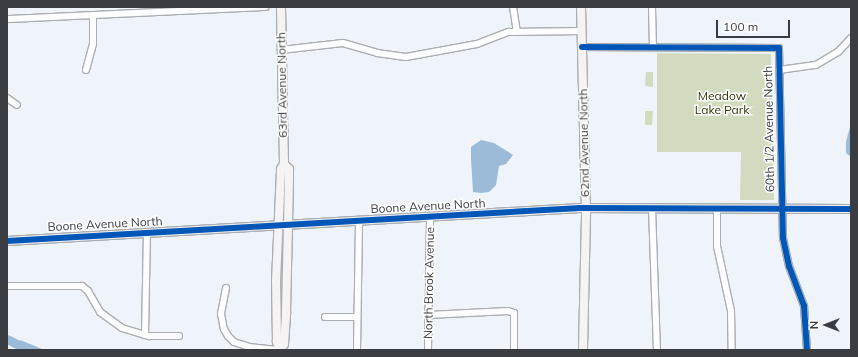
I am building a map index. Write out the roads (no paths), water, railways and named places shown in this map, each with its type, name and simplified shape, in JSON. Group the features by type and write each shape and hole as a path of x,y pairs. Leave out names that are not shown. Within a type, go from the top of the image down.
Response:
{"street":[{"path":"7,19 266,7"},
{"name":"63rd Avenue North","path":"280,350 284,344 286,312 286,224 289,173 284,164 281,7"},
{"path":"513,7 517,31"},
{"name":"62nd Avenue North","path":"581,7 586,208 584,350"},
{"path":"582,47 653,47 652,7"},
{"path":"86,70 93,44 93,16"},
{"path":"281,50 344,43 377,53 406,57 477,44 502,34 517,31 582,31"},
{"path":"779,70 792,70 816,64 838,52 851,38"},
{"name":"60th 1/2 Avenue North","path":"653,47 779,48 782,209 785,252 806,313 807,350"},
{"path":"7,98 17,105"},
{"name":"63rd Avenue North","path":"280,350 277,342 276,321 278,226 281,169 284,164"},
{"name":"Boone Avenue North","path":"7,241 586,208 851,209"},
{"path":"652,208 657,350"},
{"path":"717,209 717,246 731,311 732,350"},
{"name":"North Brook Avenue","path":"428,350 430,217"},
{"path":"357,350 358,221"},
{"path":"146,335 147,233"},
{"path":"7,286 82,286 88,291 100,312 122,328 146,335 179,336"},
{"path":"226,288 221,314 224,329 228,336 234,342 250,348 280,350"},
{"path":"428,315 508,311 514,313 514,350"},
{"path":"325,317 357,317"}],"water":[{"path":"851,123 851,157 846,153 846,142"},
{"path":"481,140 494,143 513,155 506,164 499,166 496,185 489,192 481,193 473,192 471,147"},
{"path":"20,340 44,350 26,350 20,345"}],"waterway":[{"path":"7,339 29,350"}],"park label":[{"name":"Meadow Lake Park","path":"722,103"}]}
